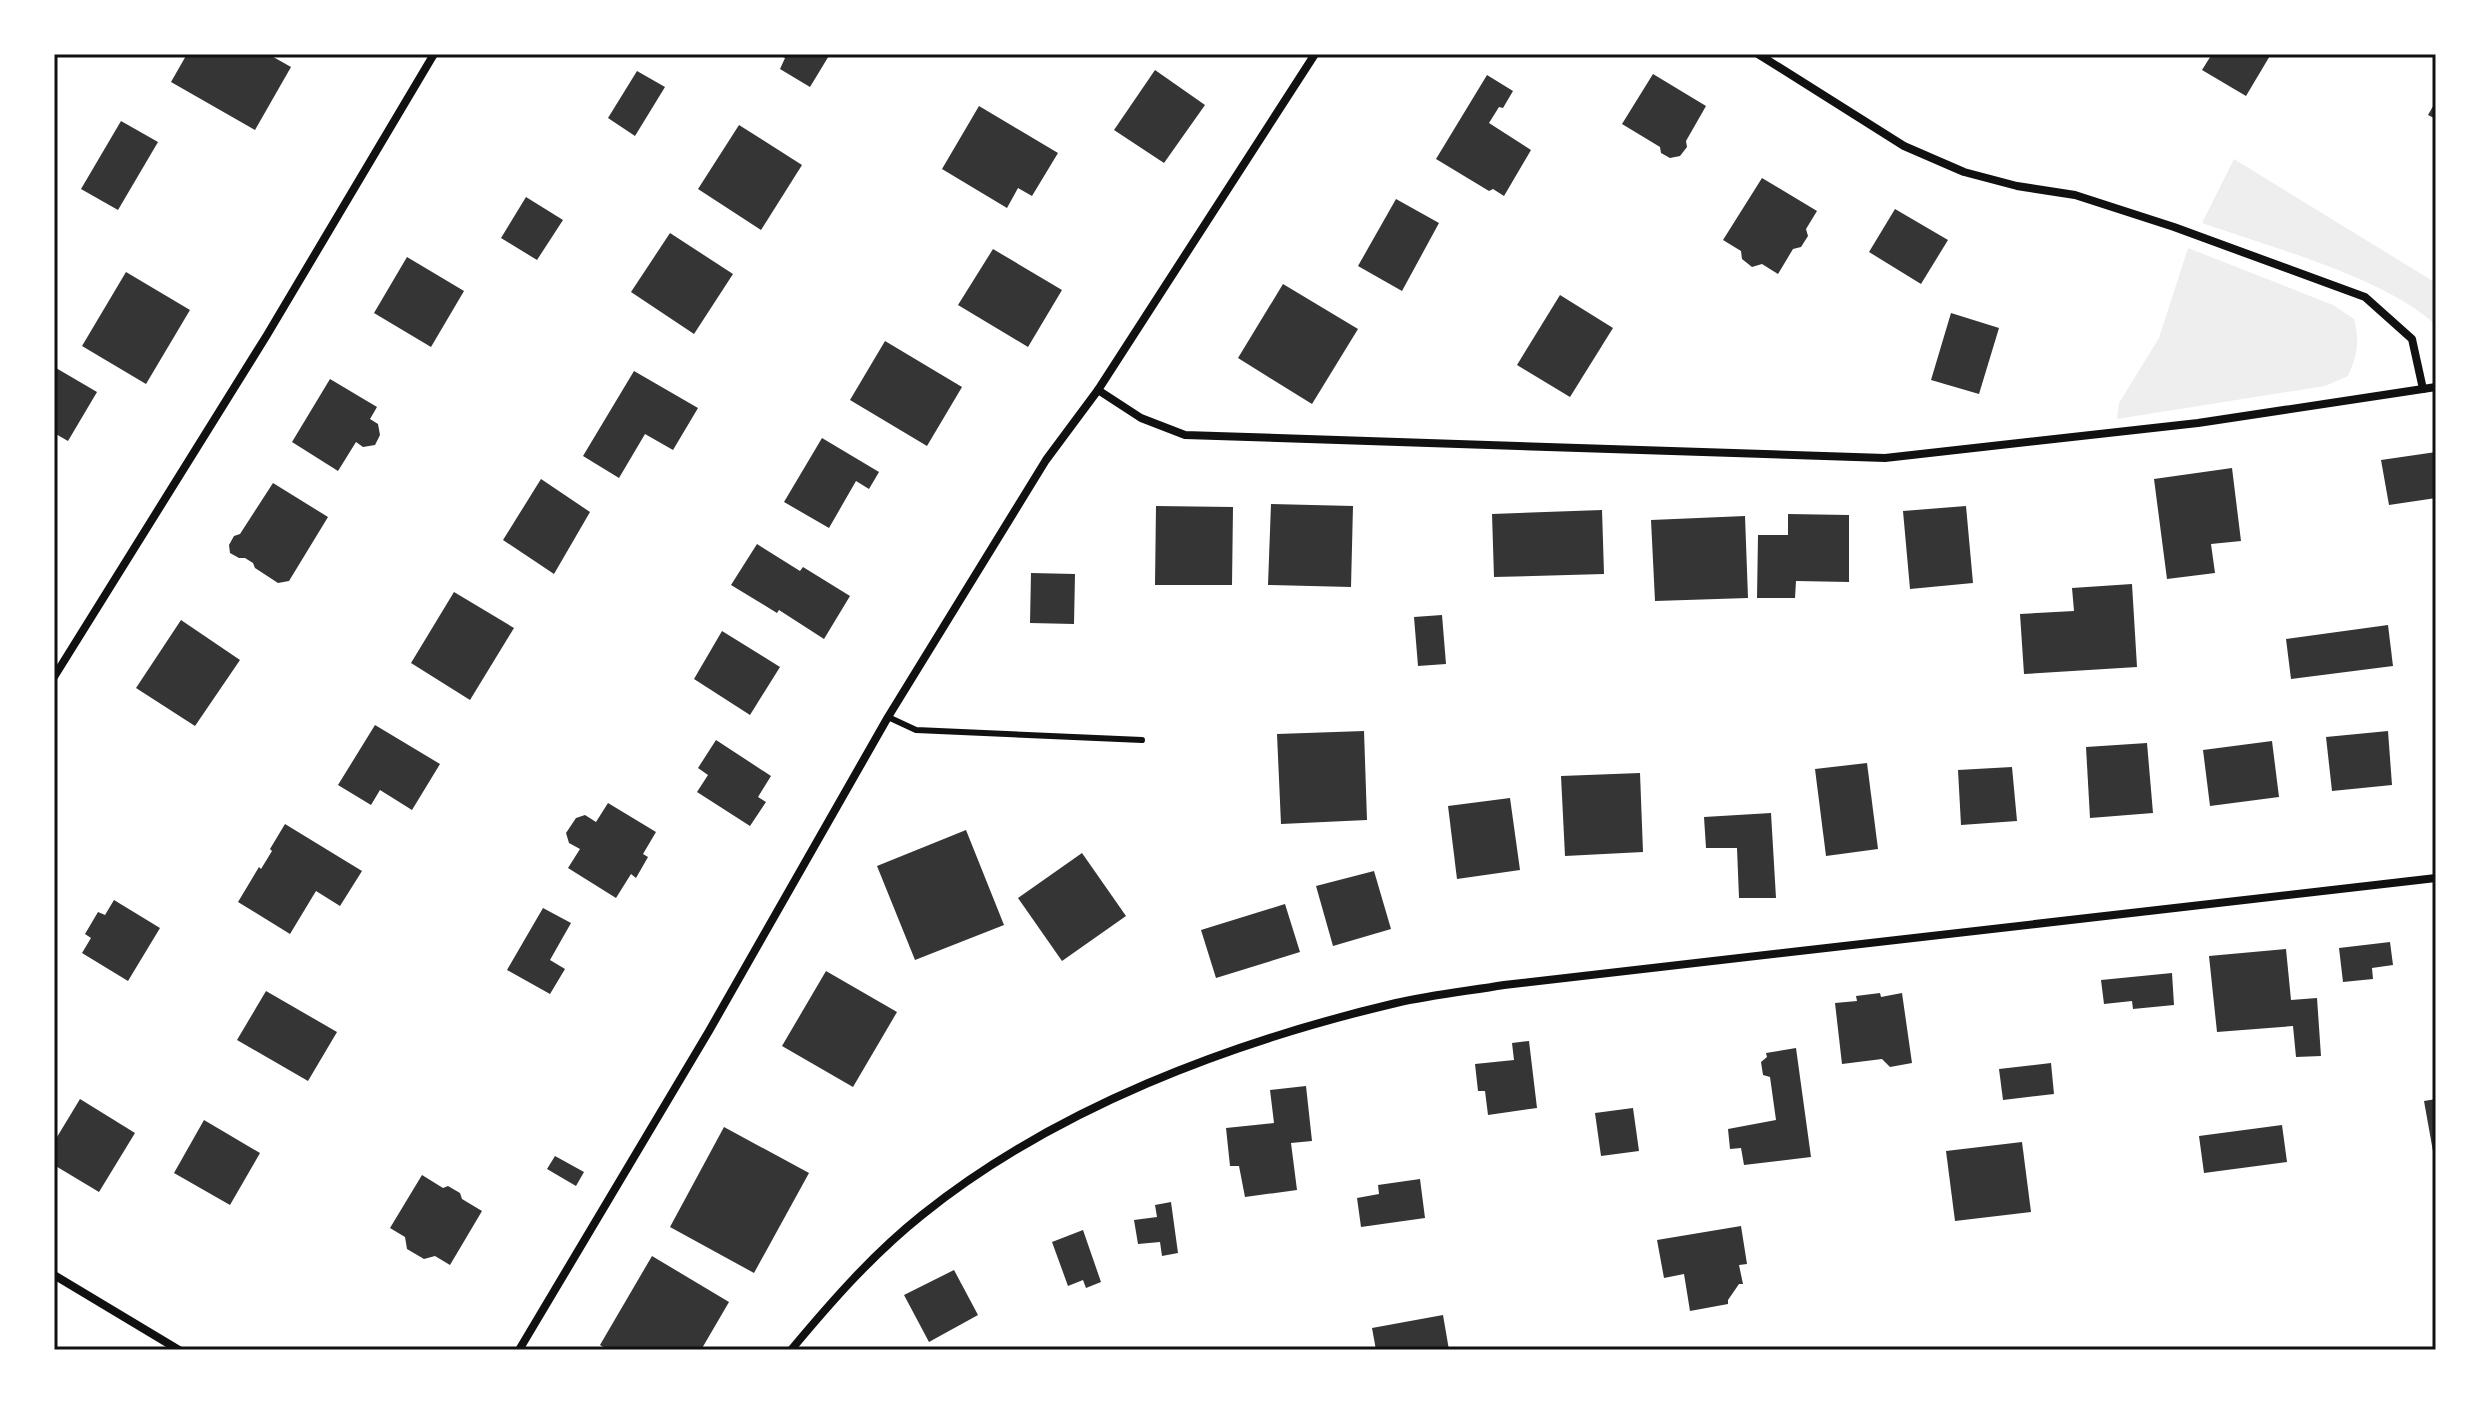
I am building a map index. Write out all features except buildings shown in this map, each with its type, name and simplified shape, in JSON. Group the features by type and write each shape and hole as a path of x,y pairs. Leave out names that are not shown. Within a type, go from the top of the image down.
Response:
{"street":[{"path":"54,677 267,335 434,54"},
{"path":"519,1350 709,1031 888,717 1046,460 1098,390 1315,54"},
{"path":"1758,54 1904,146 1964,172 2017,186 2075,195 2174,227 2365,297 2412,339 2423,389"},
{"path":"1098,390 1141,418 1185,435 1885,458 2198,423 2436,387"},
{"path":"791,1350 839,1292 921,1215 997,1161 1078,1113 1279,1035 1398,1003 1504,985 2436,878"},
{"path":"54,1275 178,1350"}],"lane":[{"path":"888,717 916,730 1142,740"}],"shaded area":[{"path":"2234,159 2436,283 2436,325 2414,308 2357,278 2202,223"},
{"path":"2188,248 2333,305 2354,319 2357,348 2348,376 2325,386 2117,419 2119,403 2159,338"}]}
